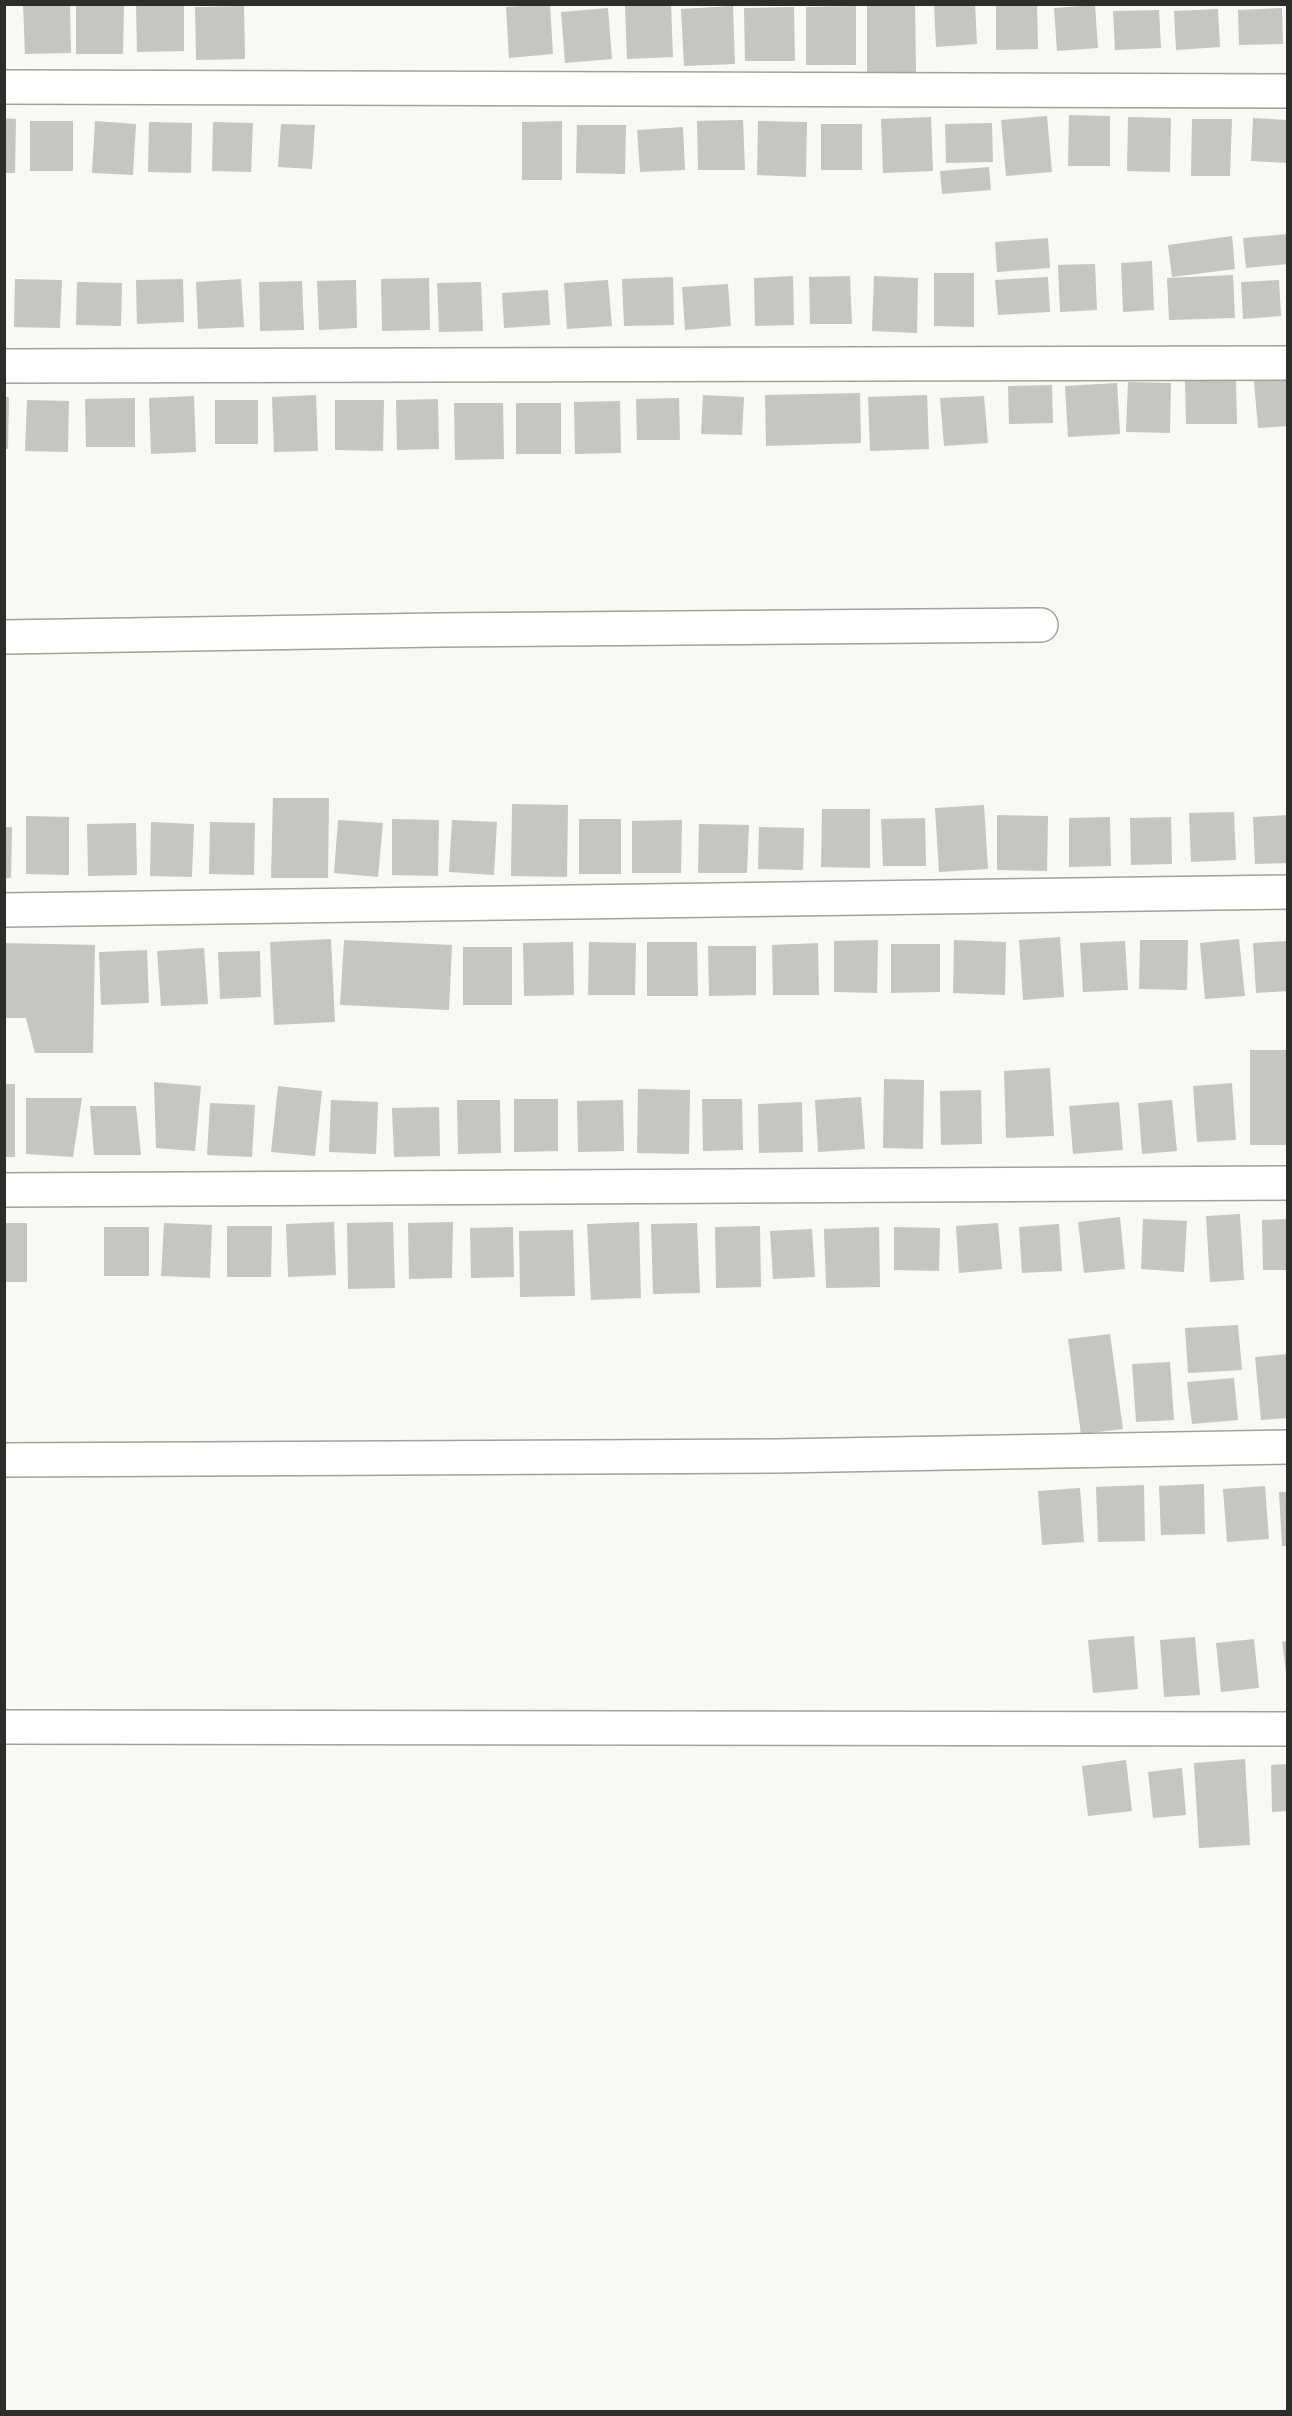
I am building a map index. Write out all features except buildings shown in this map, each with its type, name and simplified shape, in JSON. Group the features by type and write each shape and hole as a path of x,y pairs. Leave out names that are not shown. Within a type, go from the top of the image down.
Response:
{"street":[{"path":"4,87 1287,91"},
{"path":"4,366 1287,363"},
{"path":"4,637 439,630 1041,625"},
{"path":"4,910 1287,892"},
{"path":"4,1190 1287,1183"},
{"path":"4,1460 777,1456 1287,1448"},
{"path":"4,1727 1287,1729"}]}
